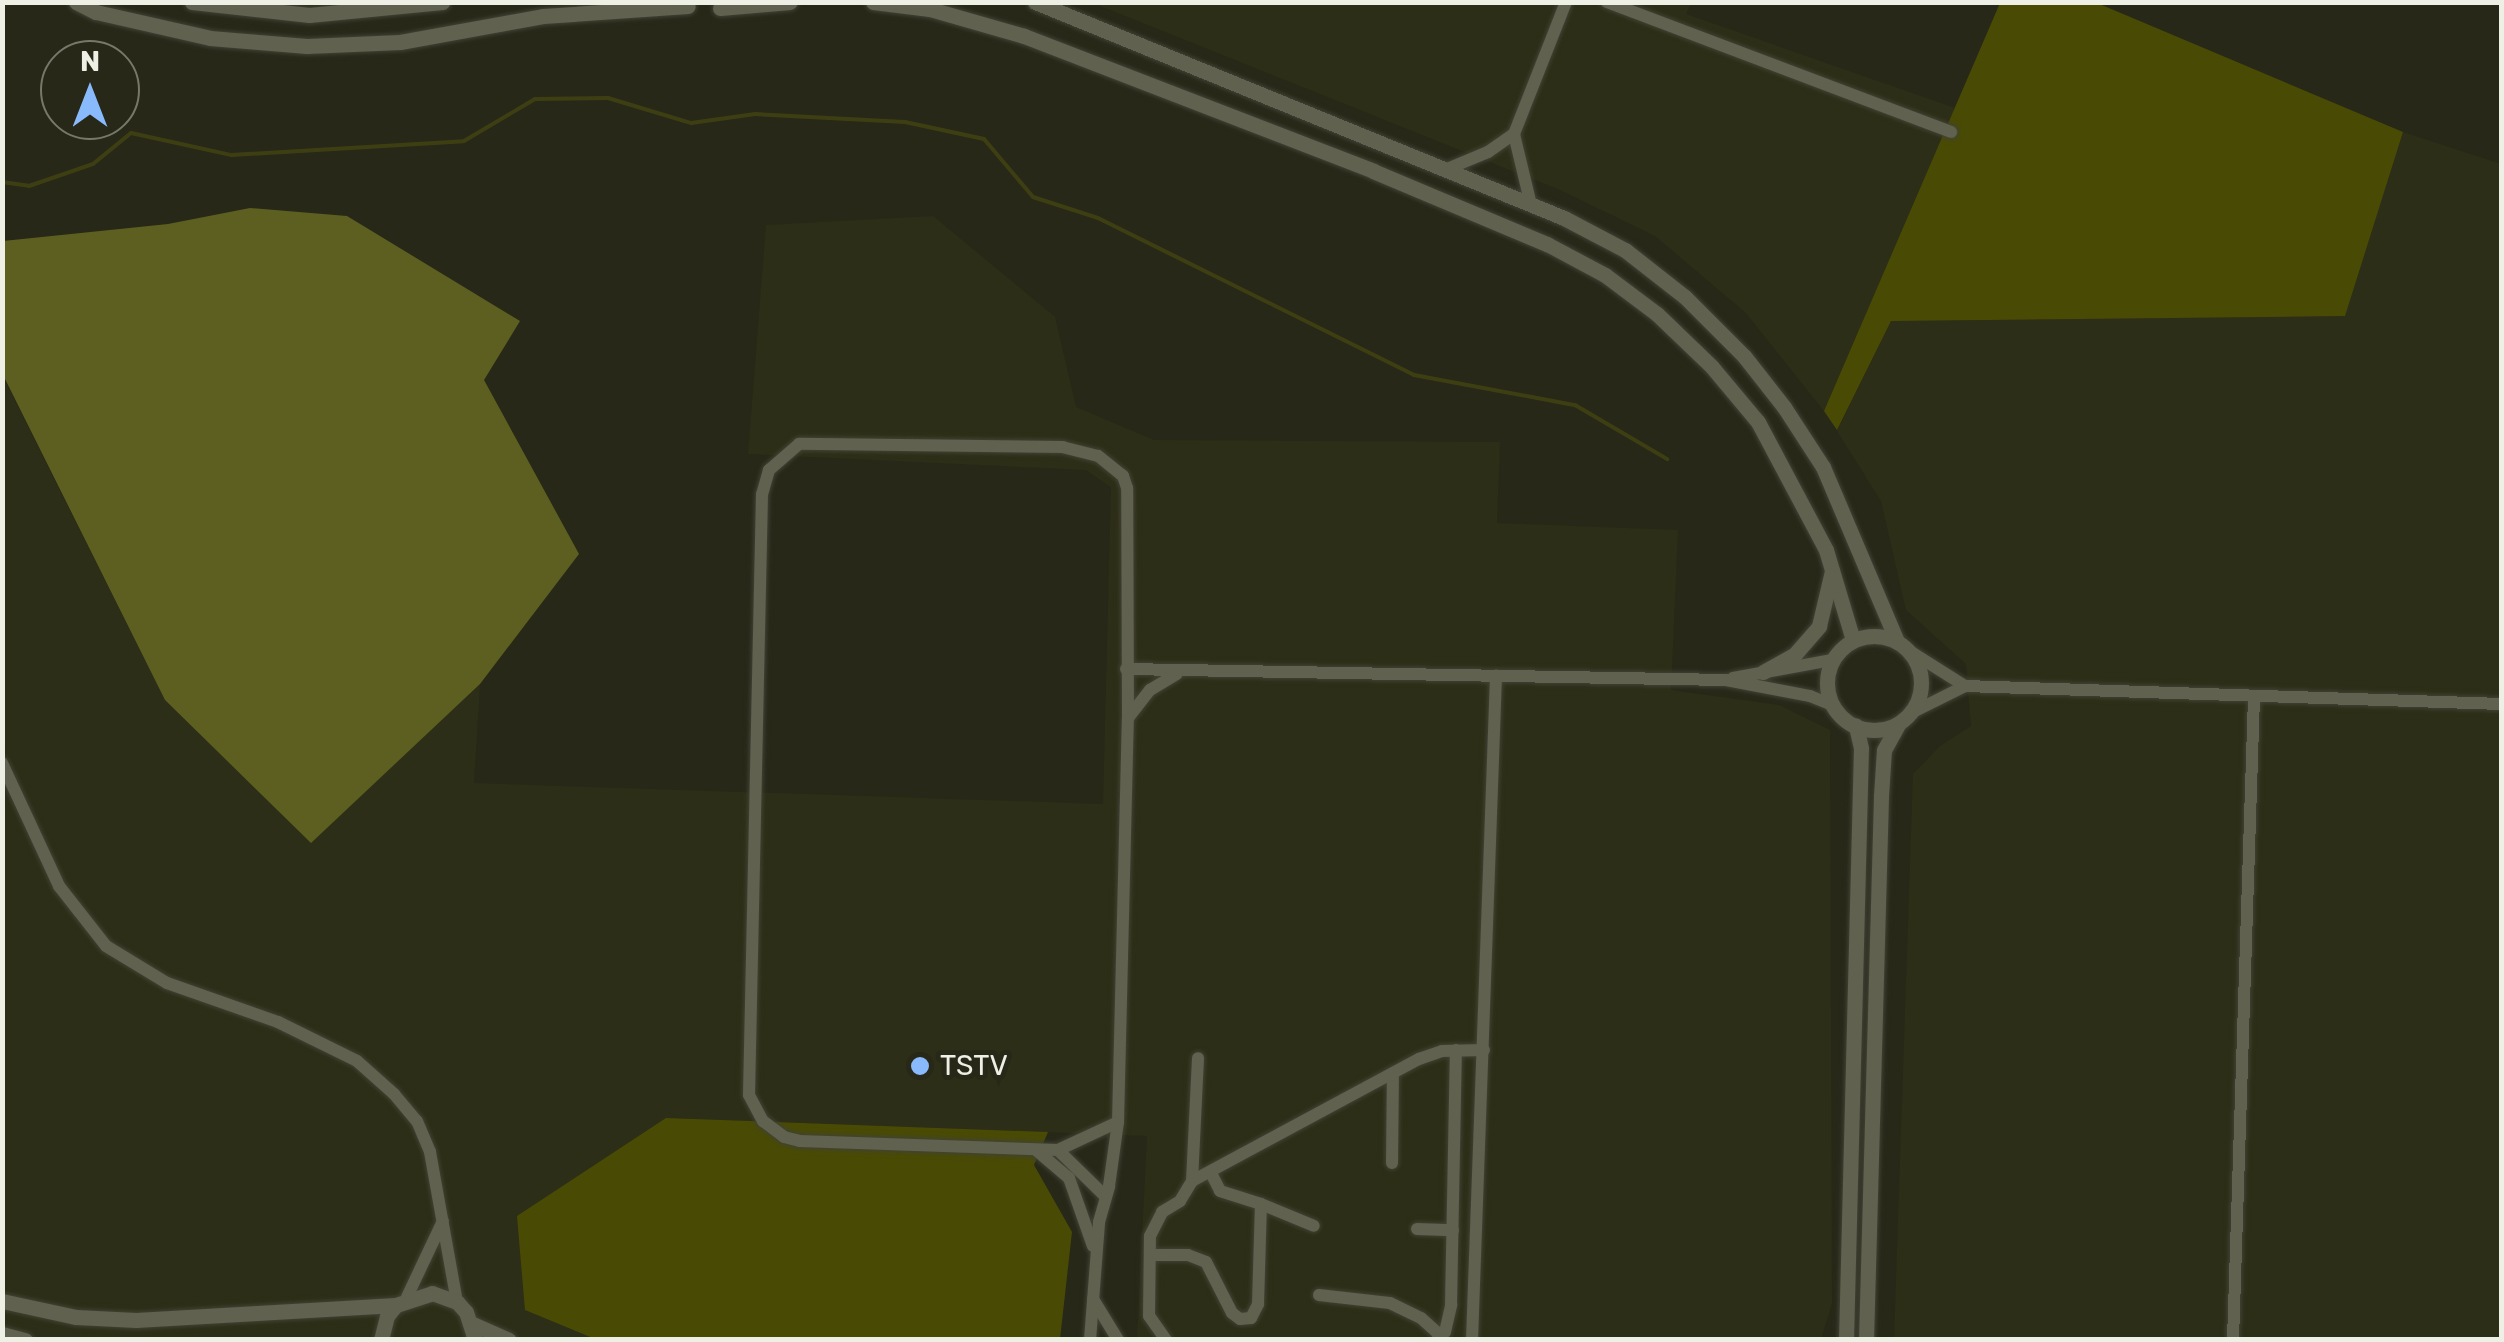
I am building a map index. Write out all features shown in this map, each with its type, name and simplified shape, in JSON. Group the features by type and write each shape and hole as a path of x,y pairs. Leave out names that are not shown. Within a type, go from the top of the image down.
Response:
{"street":[{"path":"76,2 96,12 210,38 308,46 400,42 543,16 686,4 790,2"},
{"path":"192,2 308,15 442,2"},
{"path":"873,2 930,10 1024,36 1373,171 1547,244 1605,276 1658,314 1758,422 1792,480 1832,567 1853,640"},
{"path":"1035,2 1532,204 1625,250 1685,296 1744,356 1823,466 1902,646 1921,675 1917,702 1884,750 1880,796 1866,1340"},
{"path":"1447,170 1488,152 1514,134 1566,2"},
{"path":"1607,2 1952,132"},
{"path":"1514,134 1532,204"},
{"path":"1090,1340 1095,1254 1118,1122 1128,718 1127,488 1123,476 1098,456 1062,447 816,441 784,452 769,470 762,494 749,1095 762,1121 784,1137 800,1141 1058,1150 1118,1122"},
{"path":"1763,672 1795,654 1819,626 1832,567"},
{"path":"1726,680 1832,660 1853,640 1882,636 1964,686"},
{"path":"1832,660 1827,689 1832,705"},
{"path":"1126,669 1726,680 1810,696 1832,705 1856,726 1870,730 1904,718 1964,686 2502,704"},
{"path":"1128,718 1150,690 1180,672"},
{"path":"1472,1340 1496,675"},
{"path":"2233,1340 2254,698"},
{"path":"1846,1340 1861,748 1856,726"},
{"path":"2,763 59,886 106,946 167,983 278,1022 357,1061 417,1122 438,1179 456,1302 474,1332 508,1340"},
{"path":"1192,1182 1419,1058 1456,1050 1484,1050"},
{"path":"1319,1296 1390,1303 1421,1318 1439,1338 1452,1306 1456,1050"},
{"path":"1166,1340 1149,1316 1150,1236 1162,1212 1180,1201 1192,1182 1198,1058"},
{"path":"1392,1162 1393,1073"},
{"path":"1035,1149 1068,1178 1095,1254"},
{"path":"1058,1150 1106,1196"},
{"path":"1211,1173 1220,1192 1314,1226"},
{"path":"1150,1256 1188,1255 1206,1262 1214,1270 1232,1313 1240,1319 1250,1318 1258,1304 1260,1204"},
{"path":"381,1340 386,1316 401,1301 444,1218"},
{"path":"1417,1229 1453,1230"},
{"path":"2,1301 76,1317 136,1320 401,1301 432,1293 456,1302"},
{"path":"1093,1299 1118,1340"},
{"path":"2,1334 25,1340"}],"shaded area":[{"path":"1093,3 1691,3 1686,14 1955,108 1824,411 1746,313 1655,236 1560,190"},
{"path":"2000,3 2097,3 2403,132 2345,316 1891,321 1837,430 1824,411"},
{"path":"2403,132 2501,164 2501,1339 1894,1339 1913,774 1940,746 1971,726 1966,664 1906,610 1881,501 1837,431 1891,321 2344,316"},
{"path":"250,208 347,216 520,321 484,380 579,554 480,684 311,843 165,700 3,375 3,241 168,224"},
{"path":"933,216 1055,317 1076,407 1154,440 1500,442 1497,523 1678,530 1671,690 1779,705 1830,730 1832,1303 1821,1339 1137,1339 1147,1136 667,1118 525,1310 595,1339 3,1339 2,375 165,700 311,842 480,684 474,783 1103,804 1111,487 1086,470 748,454 766,225"},
{"path":"666,1118 1048,1132 1034,1165 1072,1232 1060,1339 595,1339 525,1310 517,1216"}],"waterway":[{"path":"2,182 29,186 93,164 131,133 231,155 464,141 535,99 608,98 691,123 755,114 905,122 984,139 1033,197 1098,218 1414,375 1575,405 1667,459"}],"place":[{"name":"TSTV","path":"920,1066"}]}
